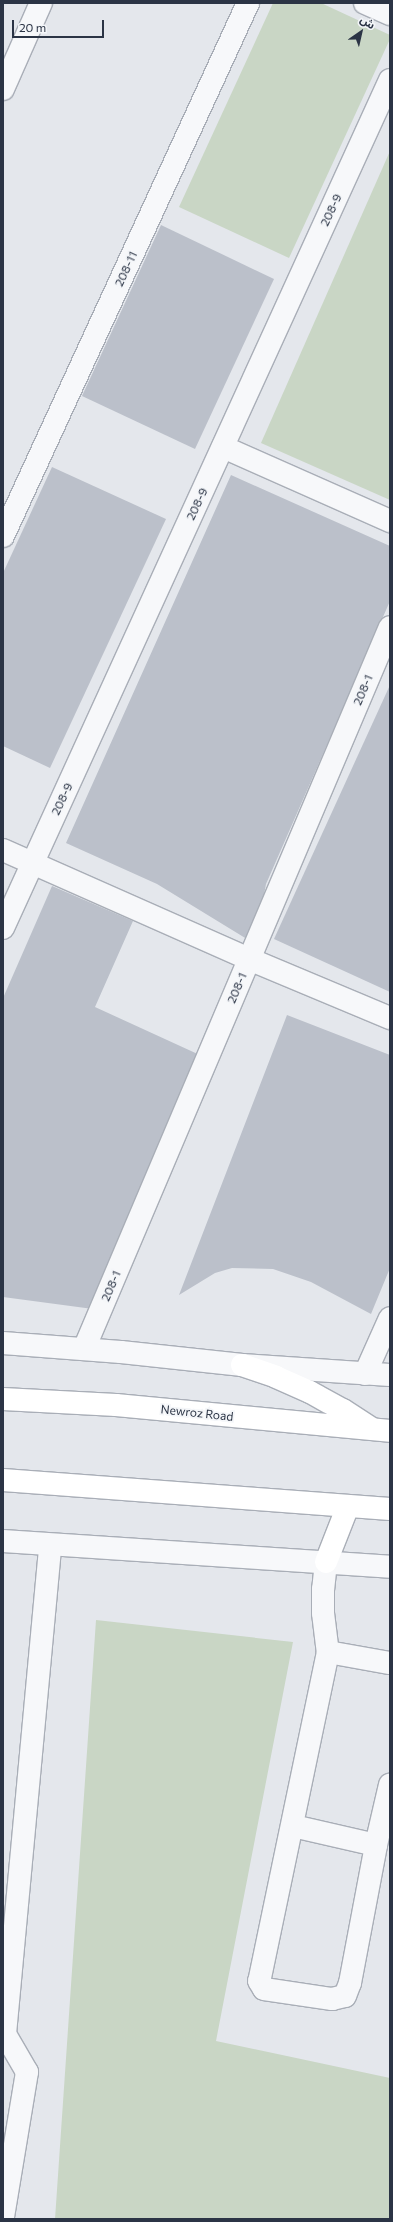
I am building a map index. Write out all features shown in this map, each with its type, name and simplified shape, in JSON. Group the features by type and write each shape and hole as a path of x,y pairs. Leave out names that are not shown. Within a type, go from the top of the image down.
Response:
{"main road":[{"path":"242,1365 276,1377 310,1392 382,1431"},
{"name":"Newroz Road","path":"3,1399 116,1405 382,1431"},
{"path":"3,1480 390,1509"},
{"path":"326,1562 348,1506"}],"street":[{"path":"3,89 41,3"},
{"name":"208-11","path":"3,536 248,3"},
{"path":"365,3 390,14"},
{"name":"208-9","path":"3,928 390,80"},
{"path":"223,447 390,521"},
{"name":"208-1","path":"84,1349 390,627"},
{"path":"3,850 249,959 390,1018"},
{"path":"366,1374 390,1318"},
{"path":"3,1343 84,1349 242,1365 390,1375"},
{"path":"3,1541 390,1567"},
{"path":"3,2217 27,2072 5,2034 50,1545"},
{"path":"326,1562 323,1606 328,1652 293,1826 259,1981 264,1989 332,1999 345,1996 350,1983 376,1844 390,1785"},
{"path":"328,1652 390,1663"},
{"path":"293,1826 376,1844"}],"green space":[{"path":"273,3 321,3 390,35 390,39 289,258 179,207"},
{"path":"390,151 390,500 261,443"},
{"path":"96,1620 293,1642 216,2041 390,2078 390,2219 55,2219"}],"building":[{"path":"161,225 274,279 195,449 82,396"},
{"path":"52,467 166,519 50,768 3,746 3,573"},
{"path":"231,475 390,546 390,601 266,884 255,944 157,884 66,843"},
{"path":"390,685 390,992 274,939"},
{"path":"52,886 133,921 95,1007 202,1056 160,1141 93,1309 3,1297 3,998"},
{"path":"287,1015 390,1055 390,1268 371,1314 311,1282 273,1269 232,1268 215,1273 179,1295"}]}
